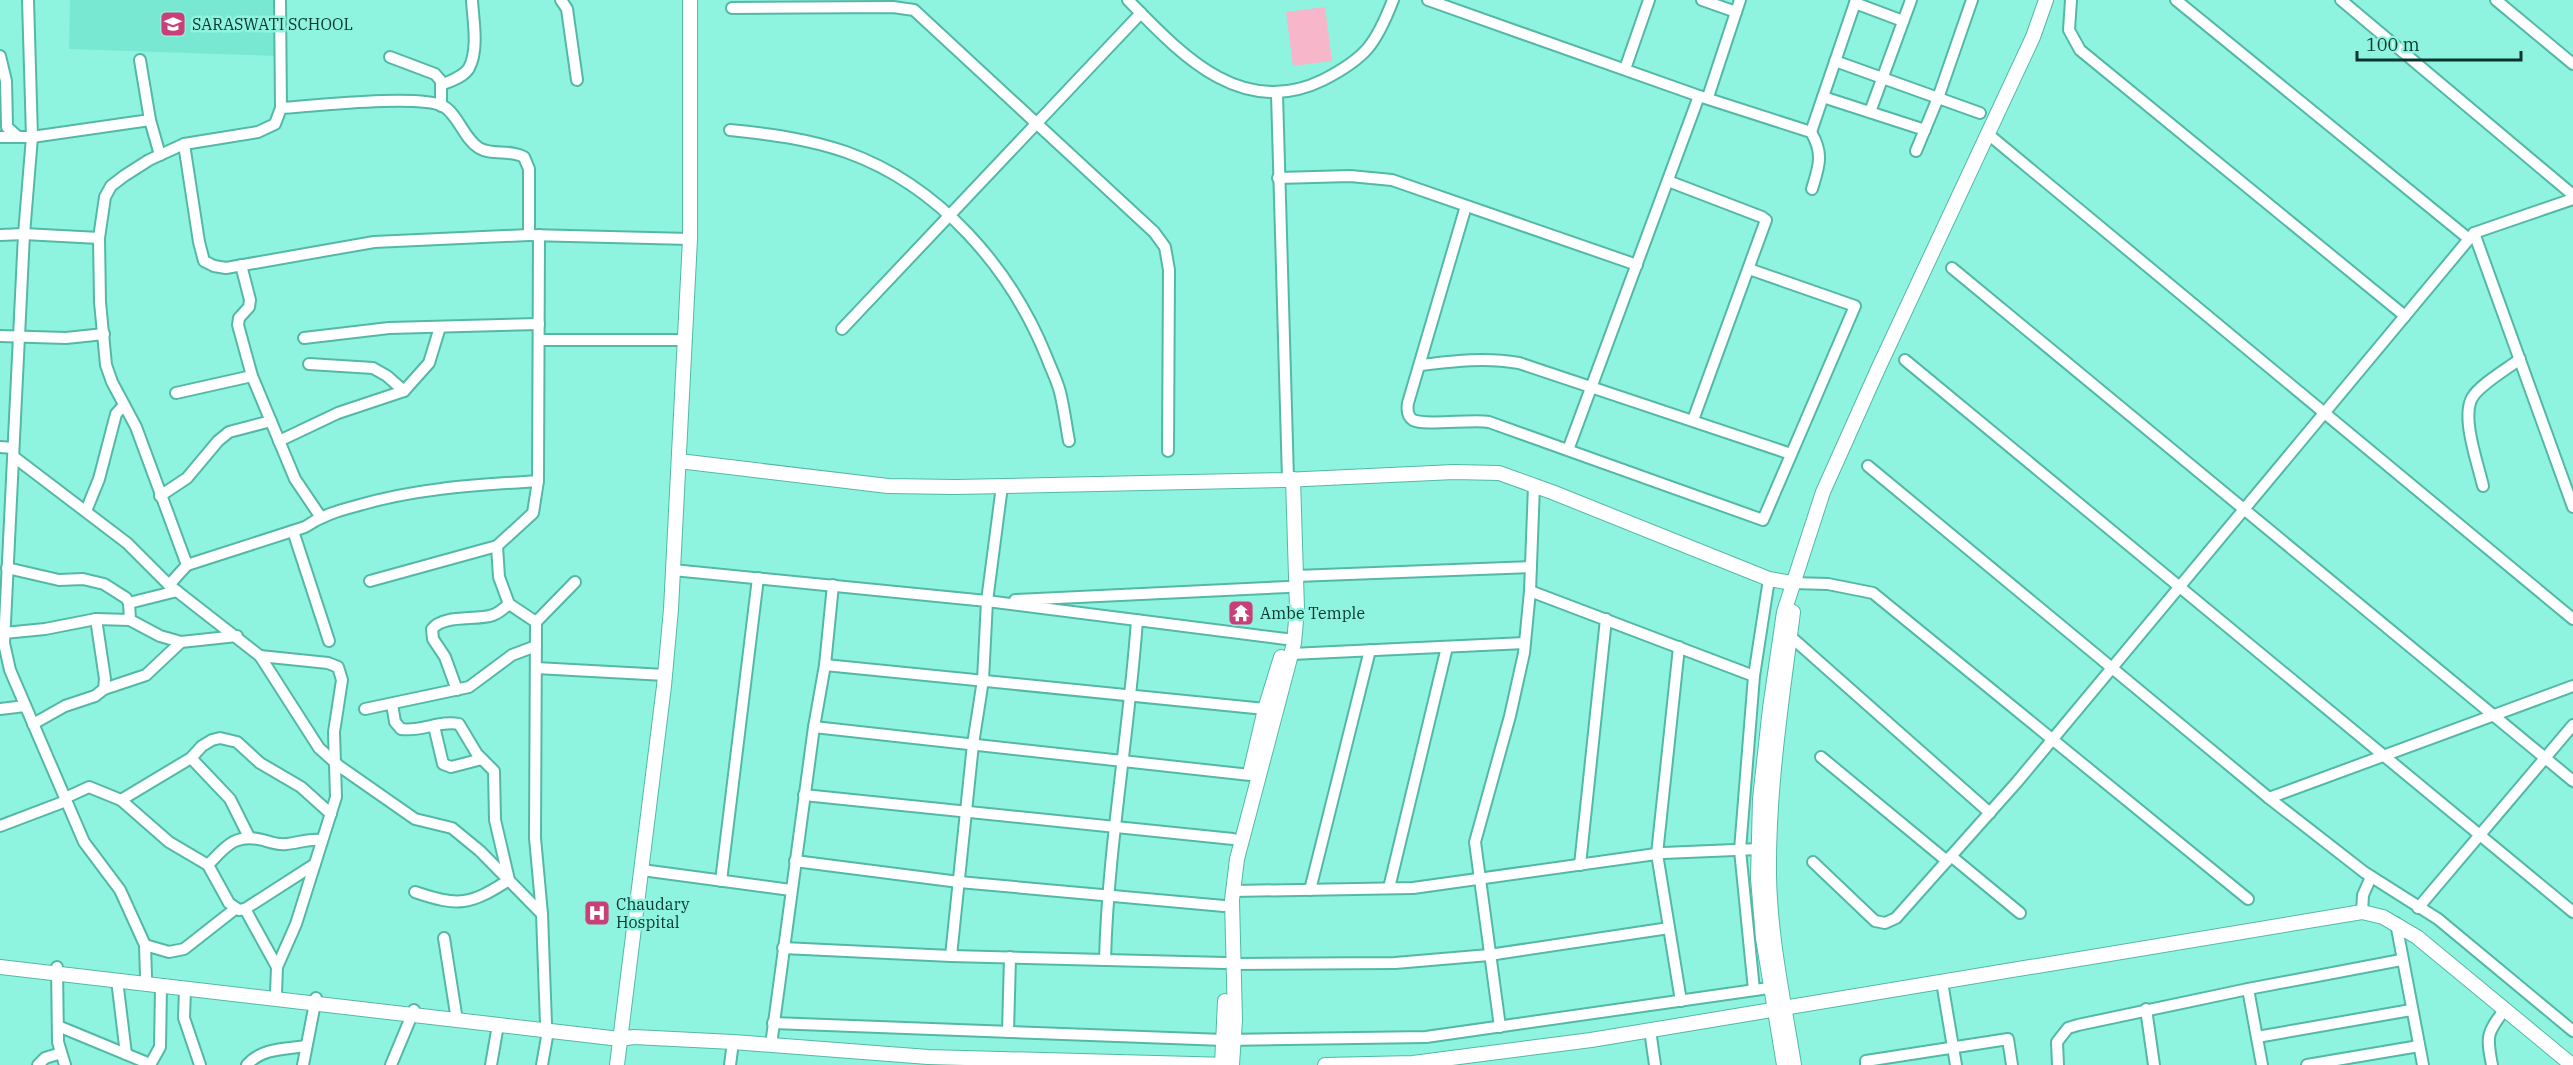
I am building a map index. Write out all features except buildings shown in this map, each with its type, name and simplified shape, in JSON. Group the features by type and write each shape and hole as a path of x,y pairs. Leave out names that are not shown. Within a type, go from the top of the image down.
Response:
{"street":[{"path":"28,0 32,138 5,550 7,568 3,640 10,670 84,842 120,890 144,945 146,977"},
{"path":"187,565 136,427 112,382 106,365 99,238 105,197 111,186 124,176 184,144 258,132 275,124 281,108 280,0"},
{"path":"441,85 460,76 469,68 474,48 472,0"},
{"path":"561,0 567,9 577,80"},
{"path":"617,1065 625,1036 665,675 673,570 690,239 690,0"},
{"path":"1128,0 1199,67 1252,92 1277,93 1308,88 1347,68 1380,34 1393,0"},
{"path":"1428,0 1703,97 1811,132 1818,144 1820,156 1812,189"},
{"path":"1625,69 1649,0"},
{"path":"1702,0 1736,12"},
{"path":"1568,450 1668,181 1740,0"},
{"path":"1870,112 1911,0"},
{"path":"1916,152 1938,98 1972,0"},
{"path":"1794,1065 1780,1009 1758,878 1760,799 1784,612 1823,492 2033,38 2046,0"},
{"path":"2071,0 2068,30 2080,50 2405,316"},
{"path":"2176,0 2472,236 2520,359 2573,507"},
{"path":"1813,862 1875,921 1885,923 1896,918 2054,738 2472,236 2573,197 2341,0"},
{"path":"2496,0 2573,64"},
{"path":"1811,132 1856,2 1903,21"},
{"path":"732,8 893,7 914,10 1154,232 1165,247 1169,270 1168,451"},
{"path":"842,330 1141,13"},
{"path":"0,56 6,81 7,127 19,137"},
{"path":"390,57 435,74 440,79 441,106"},
{"path":"140,60 150,120 160,155"},
{"path":"1835,61 1980,113"},
{"path":"1229,963 1224,906 1229,855 1265,710 1286,639 1292,582 1277,93"},
{"path":"1823,97 1925,130"},
{"path":"281,108 384,101 430,102 444,107 476,147 486,152 524,157 529,169 540,340 538,481 533,513 497,546 370,581"},
{"path":"0,137 32,138 150,120"},
{"path":"730,130 791,136 848,153 906,181 950,215 983,251 1017,298 1041,343 1060,391 1069,441"},
{"path":"1988,134 2573,619"},
{"path":"184,144 199,242 204,261 214,266 226,268 374,242 534,235 690,239"},
{"path":"1278,178 1350,176 1392,180 1637,265"},
{"path":"1668,181 1765,218 1766,223 1693,420"},
{"path":"1466,206 1408,403 1407,410 1414,421 1475,419 1490,422 1762,520 1855,306 1749,269"},
{"path":"0,235 99,238"},
{"path":"241,265 250,300 249,307 239,318 238,325 252,376 295,478 320,516"},
{"path":"1952,268 2573,781"},
{"path":"304,338 389,328 539,324"},
{"path":"279,441 338,413 404,391 429,363 440,327"},
{"path":"0,336 66,338 104,334"},
{"path":"540,340 686,340"},
{"path":"1421,365 1464,359 1493,358 1519,363 1791,454"},
{"path":"2483,486 2469,425 2472,398 2520,359"},
{"path":"1905,360 2573,912"},
{"path":"309,364 373,368 387,376 404,391"},
{"path":"176,393 252,376"},
{"path":"86,512 99,479 116,414 124,405"},
{"path":"160,496 187,478 218,441 229,432 271,421"},
{"path":"0,447 13,453 127,543 173,588 260,656 319,747 334,761 415,819 452,828 480,851 542,914"},
{"path":"679,461 888,486 1002,486 1288,479 1454,472 1499,473 1769,579 1792,583 1828,584 1873,593 2054,738 2248,899"},
{"path":"1868,466 2269,798 2371,877 2438,919 2573,1031"},
{"path":"129,603 173,588 187,565 305,527 320,516 400,494 447,487 538,481"},
{"path":"951,956 973,744 983,680 987,601 1002,486"},
{"path":"1500,1027 1475,843 1510,716 1525,643 1530,591 1534,486"},
{"path":"293,531 329,641"},
{"path":"497,546 499,577 509,604 536,622"},
{"path":"987,601 1531,567"},
{"path":"7,568 59,580 94,581 119,592 129,603 130,620"},
{"path":"673,570 987,601 1286,639"},
{"path":"721,881 758,578"},
{"path":"1754,990 1740,850 1754,676 1769,579"},
{"path":"542,1065 547,1028 542,914 535,838 536,622 575,582"},
{"path":"0,960 185,989 413,1012 498,1025 625,1036 997,1062 1231,1065 1229,963 1237,859 1291,654 1297,609 1292,582"},
{"path":"1776,987 1770,889 1770,816 1776,741 1793,612 1792,583"},
{"path":"771,1045 804,795 825,665 833,585"},
{"path":"1530,591 1754,676"},
{"path":"457,690 445,657 433,639 432,629 435,625 445,621 496,614 509,604"},
{"path":"3,640 96,619 130,620 160,636 181,642 237,636"},
{"path":"96,619 105,679 104,689"},
{"path":"1580,865 1606,619"},
{"path":"1105,960 1107,895 1132,695 1137,620"},
{"path":"1790,636 1990,813"},
{"path":"33,724 65,706 95,696 104,689 146,675 181,642"},
{"path":"1291,654 1525,643"},
{"path":"365,709 469,687 512,655 536,646"},
{"path":"1389,888 1447,647"},
{"path":"1679,647 1657,854 1681,1001"},
{"path":"1310,890 1370,650"},
{"path":"260,656 328,663 338,667 342,680 334,732 336,797 296,924 276,967 276,993"},
{"path":"825,665 1265,710"},
{"path":"536,668 665,675"},
{"path":"2269,798 2573,686"},
{"path":"392,704 395,722 401,729 450,722 459,724 482,759 494,771 495,820 508,880"},
{"path":"0,709 25,706"},
{"path":"2418,908 2573,724"},
{"path":"434,726 443,764 451,767 482,759"},
{"path":"814,727 1250,775"},
{"path":"121,800 191,758 212,740 231,738 274,774 301,787 331,814"},
{"path":"1821,757 2020,913"},
{"path":"191,758 230,799 249,837"},
{"path":"0,826 66,800 89,787 121,800 169,842 208,865 229,903 240,909 276,967"},
{"path":"804,795 1233,839"},
{"path":"208,865 236,839 249,837 285,845 314,839 322,840"},
{"path":"1233,891 1413,888 1657,854 1759,849"},
{"path":"795,861 959,882 1224,906"},
{"path":"144,945 169,952 184,949 240,909 315,864"},
{"path":"642,870 791,890"},
{"path":"2362,912 2363,895 2371,877"},
{"path":"415,892 435,899 468,902 482,897 508,880"},
{"path":"1325,1065 1413,1063 1591,1040 2362,912 2383,917 2417,937 2572,1065"},
{"path":"2396,923 2401,960 2423,1065"},
{"path":"783,948 1105,960 1395,963 1490,955 1669,928"},
{"path":"444,938 456,1014"},
{"path":"1008,1032 1010,957"},
{"path":"2058,1065 2057,1042 2068,1029 2146,1009 2401,960"},
{"path":"0,967 146,977 276,993 315,1001"},
{"path":"57,970 58,1026 61,1053 65,1065"},
{"path":"117,980 126,1054"},
{"path":"1942,982 1956,1065"},
{"path":"58,1026 150,1065 160,1047 161,986"},
{"path":"773,1023 1229,1040 1426,1037 1776,987"},
{"path":"2248,988 2262,1065"},
{"path":"185,989 184,1018 200,1065"},
{"path":"303,1065 315,1001"},
{"path":"1780,1009 1784,1065"},
{"path":"2146,1009 2154,1065"},
{"path":"2493,1065 2488,1046 2489,1030 2505,1009"},
{"path":"2257,1037 2411,1010"},
{"path":"413,1012 456,1014 547,1028"},
{"path":"391,1065 413,1012"},
{"path":"491,1065 498,1025"},
{"path":"1650,1030 1655,1065"},
{"path":"1866,1065 1866,1062 2008,1039 2012,1065"},
{"path":"1222,1065 1229,1040"},
{"path":"730,1065 734,1042"},
{"path":"247,1065 253,1058 270,1051 306,1046"},
{"path":"2307,1065 2419,1046"},
{"path":"38,1065 45,1058 61,1053"}],"shaded area":[{"name":"SARASWATI SCHOOL","path":"70,0 275,0 278,56 69,49"},
{"path":"1325,7 1332,61 1293,66 1286,12"}],"place":[{"name":"SARASWATI SCHOOL","path":"173,24"},
{"name":"Ambe Temple","path":"1241,613"},
{"name":"Chaudary Hospital","path":"597,913"}]}
